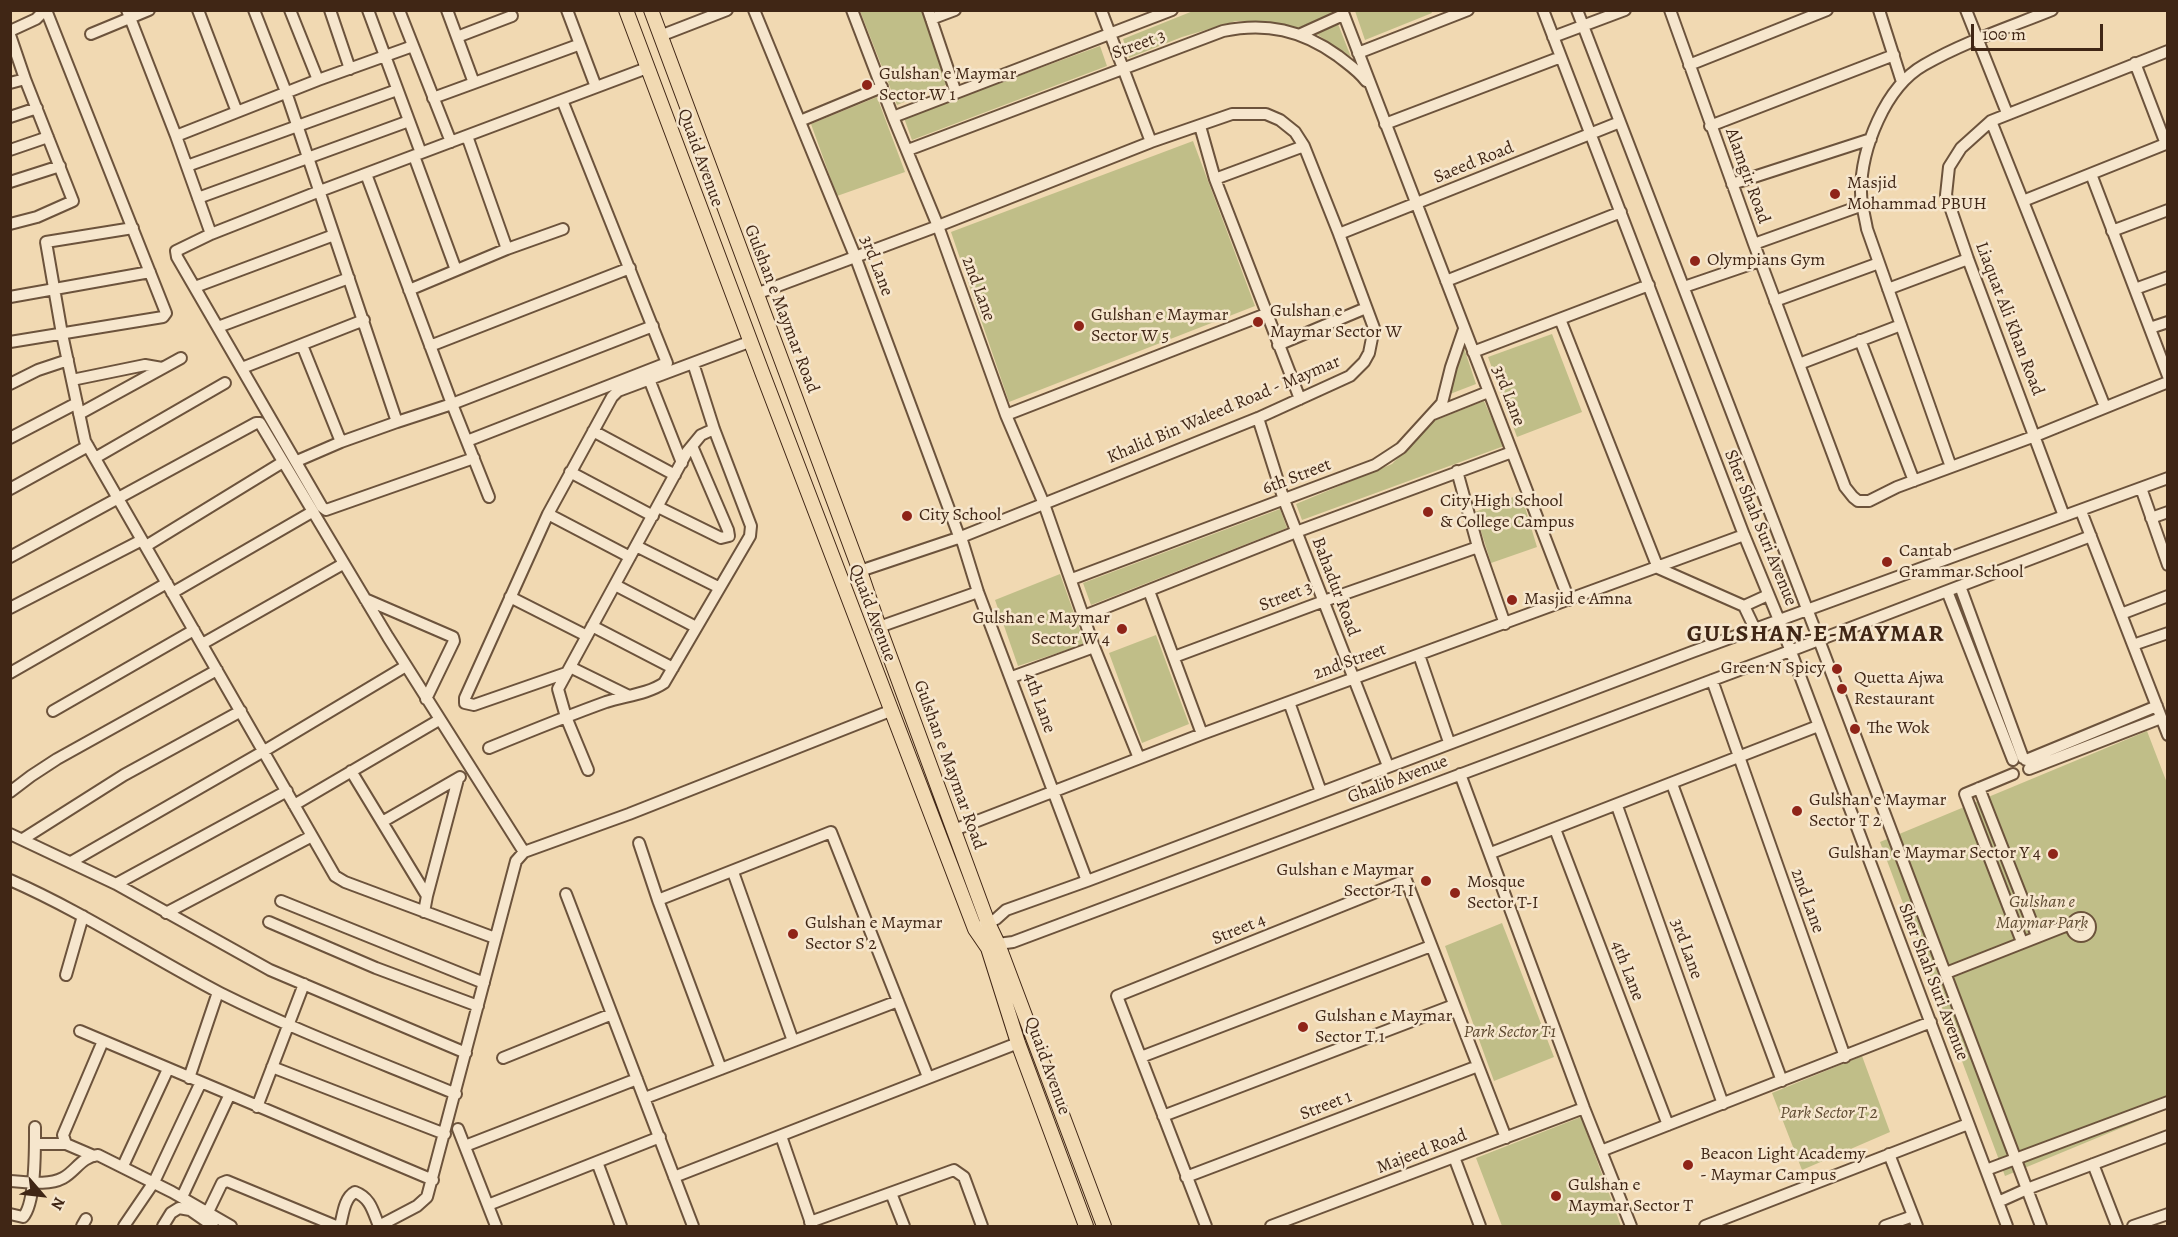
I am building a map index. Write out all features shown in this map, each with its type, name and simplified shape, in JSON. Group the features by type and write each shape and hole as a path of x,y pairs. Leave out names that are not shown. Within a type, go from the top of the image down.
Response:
{"main road":[{"name":"Quaid Avenue","path":"626,10 749,342 975,929 993,946 1018,1042 1086,1227"},
{"name":"Gulshan e Maymar Road","path":"651,10 860,571 988,923 993,946 1104,1227"}],"street":[{"path":"10,31 36,19 46,10 166,313 165,316 10,342"},
{"path":"91,34 129,14 149,10"},
{"path":"198,10 237,112"},
{"path":"254,10 298,126 398,422"},
{"path":"290,10 318,80"},
{"path":"330,10 350,69"},
{"path":"368,10 409,120 456,270"},
{"path":"399,10 451,142"},
{"path":"447,10 474,83"},
{"path":"567,10 578,45 596,87"},
{"path":"660,36 727,10"},
{"name":"3rd Lane","path":"754,10 855,256 960,537"},
{"name":"2nd Lane","path":"852,10 892,117 908,150 938,226 1006,415 1044,504 1072,579"},
{"path":"956,10 930,15 956,93"},
{"path":"1101,10 1150,142"},
{"name":"Street 3","path":"892,117 1172,10"},
{"path":"1358,53 1439,16 1468,10"},
{"name":"Sher Shah Suri Avenue","path":"1543,10 1744,535 1779,620 2007,1227"},
{"name":"Sher Shah Suri Avenue","path":"1577,10 2041,1227"},
{"path":"1553,37 1624,10"},
{"name":"Alamgir Road","path":"1670,10 1710,126 1845,487 1858,501 1869,501 1914,481"},
{"path":"1689,65 1827,10"},
{"path":"1879,10 1902,82"},
{"path":"1966,10 2007,113"},
{"path":"1951,467 1867,229 1861,194 1863,164 1871,139 1893,94 1902,82 1923,65 1977,40 2052,10"},
{"path":"1301,34 1342,13 1416,203"},
{"path":"129,14 211,234"},
{"path":"457,37 512,16"},
{"name":"Street 3","path":"908,150 1223,31 1245,26 1301,34 1323,45 1345,62 1363,77 1372,89"},
{"path":"10,35 73,201 37,217 10,224"},
{"path":"433,98 578,45"},
{"path":"176,136 318,80 413,46"},
{"name":"Liaquat Ali Khan Road","path":"2064,516 1968,259 1946,195 1946,180 1949,167 1961,148 1991,121 2168,51"},
{"path":"1710,126 1894,56"},
{"path":"1385,124 1561,57"},
{"path":"2023,201 2167,143 2135,63"},
{"path":"474,458 329,510 322,507 177,257 176,251 211,234 320,191 647,68"},
{"path":"10,83 25,79"},
{"path":"800,121 882,87"},
{"path":"187,166 397,90"},
{"path":"467,441 667,363 562,100"},
{"path":"10,117 37,108"},
{"name":"Khalid Bin Waleed Road - Maymar","path":"756,294 938,226 1150,142 1233,114 1266,114 1280,120 1295,132 1304,146 1340,234 1374,328 1370,353 1350,376 1258,418 1044,504 960,537 860,571"},
{"path":"198,198 409,120"},
{"path":"1991,121 2105,407"},
{"name":"Saeed Road","path":"1340,234 1620,122"},
{"path":"1200,126 1215,178 1300,399"},
{"path":"467,136 507,249"},
{"path":"10,150 48,137"},
{"path":"1732,184 1871,139"},
{"path":"1215,178 1304,146"},
{"path":"10,182 60,166"},
{"path":"366,174 489,497"},
{"path":"2091,174 2168,376"},
{"name":"3rd Lane","path":"1416,203 1569,600"},
{"path":"1754,244 1863,205"},
{"path":"2112,231 2168,210"},
{"path":"1446,281 1621,212"},
{"path":"133,228 46,242 62,334 88,446 335,876 345,882 495,938"},
{"path":"409,290 562,229"},
{"path":"195,287 334,235"},
{"path":"1888,289 1968,259"},
{"path":"1684,287 1760,261"},
{"path":"1775,301 1879,263"},
{"path":"430,346 630,268"},
{"path":"10,297 150,272"},
{"path":"2135,289 2168,277"},
{"path":"218,327 349,278"},
{"path":"1473,352 1649,285"},
{"path":"1278,345 1366,308"},
{"path":"1006,415 1266,314"},
{"path":"1560,319 1658,568 1744,606 1755,629"},
{"path":"242,368 364,320"},
{"path":"2150,328 2168,322"},
{"path":"1799,364 1901,325"},
{"path":"297,461 341,442 452,404 653,326"},
{"name":"6th Street","path":"1072,579 1375,465 1401,448 1442,403 1451,366 1464,329"},
{"path":"1860,340 1914,481 2035,436 2168,382"},
{"path":"627,695 568,670 474,705 465,703 465,698 548,514 615,393 749,342"},
{"path":"302,345 341,442"},
{"path":"10,438 78,409 181,358"},
{"path":"10,384 38,370 68,360"},
{"path":"489,748 566,717 627,695 658,687 667,680 750,536 751,526 714,429 693,363"},
{"path":"72,380 145,365 162,368"},
{"path":"649,379 682,463"},
{"path":"95,458 225,383"},
{"path":"1432,415 1488,392"},
{"name":"Bahadur Road","path":"1258,418 1284,500 1388,766"},
{"path":"10,556 256,423 263,426 364,599 524,852"},
{"path":"588,770 566,717 558,689 692,446 701,435 714,429"},
{"path":"593,431 675,475"},
{"path":"10,489 88,446"},
{"path":"570,472 721,538 729,536 692,446"},
{"path":"1084,616 1296,532 1457,471 1512,453"},
{"path":"10,608 144,543 283,462"},
{"path":"1457,471 1478,547 1505,624"},
{"name":"Ghalib Avenue","path":"975,929 1006,910 1449,742 2168,478"},
{"path":"2141,488 2168,565"},
{"path":"2081,511 2168,735"},
{"path":"10,673 312,512"},
{"path":"2151,518 2168,512"},
{"path":"548,514 630,557"},
{"path":"1658,568 1744,535"},
{"name":"Ghalib Avenue","path":"993,946 1013,942 2091,536"},
{"name":"4th Lane","path":"960,537 978,592 1012,677 1087,881"},
{"path":"636,546 718,588"},
{"name":"Street 3","path":"1174,657 1478,547"},
{"path":"202,644 343,564"},
{"name":"2nd Street","path":"1054,790 1353,678 1658,568"},
{"path":"1072,579 1094,647 1139,758"},
{"path":"615,585 696,627"},
{"path":"1960,586 2023,762 2023,776 2013,774 1965,794 2022,942"},
{"path":"1149,591 1203,734"},
{"path":"1947,591 2023,762"},
{"path":"879,627 978,592"},
{"path":"1744,606 1768,595"},
{"path":"2121,614 2168,596"},
{"path":"510,597 673,668"},
{"path":"364,599 453,637 454,641 426,699"},
{"path":"53,711 194,630"},
{"path":"2133,645 2168,633"},
{"path":"1012,677 1094,647"},
{"path":"1419,655 1449,742"},
{"path":"71,861 264,751 406,666"},
{"path":"10,792 57,759 217,670"},
{"name":"2nd Lane","path":"1712,680 1845,1057"},
{"path":"2013,774 2011,770 2023,762 2168,701"},
{"path":"1288,702 1321,792"},
{"path":"23,839 124,775 241,711"},
{"path":"208,1212 222,1183 227,1181 338,1227 350,1195 356,1192 370,1202 379,1227 417,1206 427,1197 433,1180 516,861 524,852 629,814 890,711"},
{"path":"2023,762 2161,718"},
{"path":"294,805 439,720"},
{"path":"1491,853 1617,806 1818,726"},
{"path":"351,771 427,896"},
{"path":"382,822 471,771"},
{"path":"1460,774 1584,1108 1631,1227"},
{"path":"424,912 458,779"},
{"path":"1672,784 1782,1081"},
{"path":"1979,788 2037,936"},
{"path":"954,830 1054,790"},
{"path":"116,884 287,791"},
{"name":"3rd Lane","path":"1617,806 1724,1104"},
{"name":"4th Lane","path":"1555,828 1668,1125"},
{"path":"658,900 831,832 928,1077"},
{"path":"10,834 116,884 270,970 466,1053"},
{"path":"166,913 312,836"},
{"path":"639,843 721,1069"},
{"path":"733,872 794,1041"},
{"path":"10,880 83,916 218,992 288,1026 456,1094"},
{"name":"Street 4","path":"1141,1058 1118,996 1406,880 1431,946"},
{"path":"566,894 693,1227"},
{"path":"281,901 484,983"},
{"path":"66,975 83,916"},
{"path":"269,922 387,972 478,1006"},
{"path":"1946,973 2073,923"},
{"path":"1206,1227 1141,1058 1431,946 1506,1137"},
{"path":"257,1107 304,984"},
{"path":"189,1078 218,992"},
{"path":"645,1098 898,1001"},
{"path":"1163,1116 1454,1005"},
{"path":"503,1058 612,1014"},
{"path":"1601,1151 1931,1022"},
{"path":"80,1032 433,1180"},
{"path":"66,1144 63,1131 103,1041"},
{"path":"674,1177 1018,1042"},
{"name":"Street 1","path":"1186,1177 1478,1066"},
{"path":"272,1067 445,1134"},
{"path":"123,1166 168,1069"},
{"path":"465,1146 637,1079"},
{"path":"124,1227 154,1182 201,1082"},
{"path":"182,1197 229,1096"},
{"path":"1986,1170 2168,1102"},
{"name":"Majeed Road","path":"1271,1227 1584,1108"},
{"path":"1705,1227 1968,1124"},
{"path":"10,1214 21,1218 26,1216 29,1209 33,1182 35,1127"},
{"path":"458,1130 496,1227"},
{"path":"781,1136 811,1224 954,1170 964,1177 982,1227"},
{"path":"1998,1202 2168,1136"},
{"path":"488,1205 660,1137"},
{"path":"35,1143 66,1144 94,1156 103,1157 182,1197 231,1227"},
{"path":"1885,1227 1915,1221 1889,1154"},
{"path":"10,1181 49,1182 64,1177 82,1161 94,1156"},
{"path":"1454,1157 1480,1227"},
{"path":"597,1162 621,1227"},
{"path":"2093,1164 2117,1227"},
{"path":"891,1193 904,1227"},
{"path":"163,1227 171,1214 179,1208 190,1210 210,1226"},
{"path":"2133,1227 2168,1214"}],"green space":[{"path":"1333,10 1335,14 1297,28 1267,21 1236,21 1182,37 1129,58 1123,39 1193,11"},
{"path":"860,11 923,11 948,84 897,105"},
{"path":"1355,11 1431,11 1432,13 1365,40"},
{"path":"1338,24 1351,57 1315,33"},
{"path":"1100,46 1107,66 912,140 904,118"},
{"path":"877,97 905,172 837,196 811,124"},
{"path":"1193,141 1255,306 1009,402 951,232"},
{"path":"1552,334 1582,412 1517,437 1488,357"},
{"path":"1463,345 1476,384 1450,394"},
{"path":"1484,401 1504,446 1302,520 1296,504 1392,464 1434,421"},
{"path":"1521,494 1537,547 1491,563 1475,512"},
{"path":"1280,509 1287,528 1091,605 1083,583"},
{"path":"1060,574 1085,644 1018,666 995,600"},
{"path":"1156,635 1189,724 1142,743 1109,653"},
{"name":"Gulshan e Maymar Park","path":"2147,731 2167,783 2167,1109 2005,1176 1880,842"},
{"name":"Park Sector T1","path":"1502,923 1554,1057 1494,1081 1445,946"},
{"name":"Park Sector T 2","path":"1862,1056 1890,1132 1802,1170 1772,1093"},
{"path":"1581,1117 1621,1226 1502,1226 1476,1158"}],"place":[{"name":"Gulshan e Maymar Sector W 1","path":"867,85"},
{"name":"Masjid Mohammad PBUH","path":"1835,194"},
{"name":"Olympians Gym","path":"1695,261"},
{"name":"Gulshan e Maymar Sector W","path":"1258,322"},
{"name":"Gulshan e Maymar Sector W 5","path":"1079,326"},
{"name":"City High School & College Campus","path":"1428,512"},
{"name":"City School","path":"907,516"},
{"name":"Cantab Grammar School","path":"1887,562"},
{"name":"Masjid e Amna","path":"1512,600"},
{"name":"Gulshan e Maymar Sector W 4","path":"1122,629"},
{"name":"Green N Spicy","path":"1837,669"},
{"name":"Quetta Ajwa Restaurant","path":"1842,689"},
{"name":"The Wok","path":"1855,729"},
{"name":"Gulshan e Maymar Sector T 2","path":"1797,811"},
{"name":"Gulshan e Maymar Sector Y 4","path":"2053,854"},
{"name":"Gulshan e Maymar Sector T I","path":"1426,881"},
{"name":"Mosque Sector T-I","path":"1455,893"},
{"name":"Gulshan e Maymar Sector S 2","path":"793,934"},
{"name":"Gulshan e Maymar Sector T 1","path":"1303,1027"},
{"name":"Beacon Light Academy - Maymar Campus","path":"1688,1165"},
{"name":"Gulshan e Maymar Sector T","path":"1556,1196"}],"district":[{"name":"GULSHAN-E-MAYMAR","path":"1816,635"}]}
